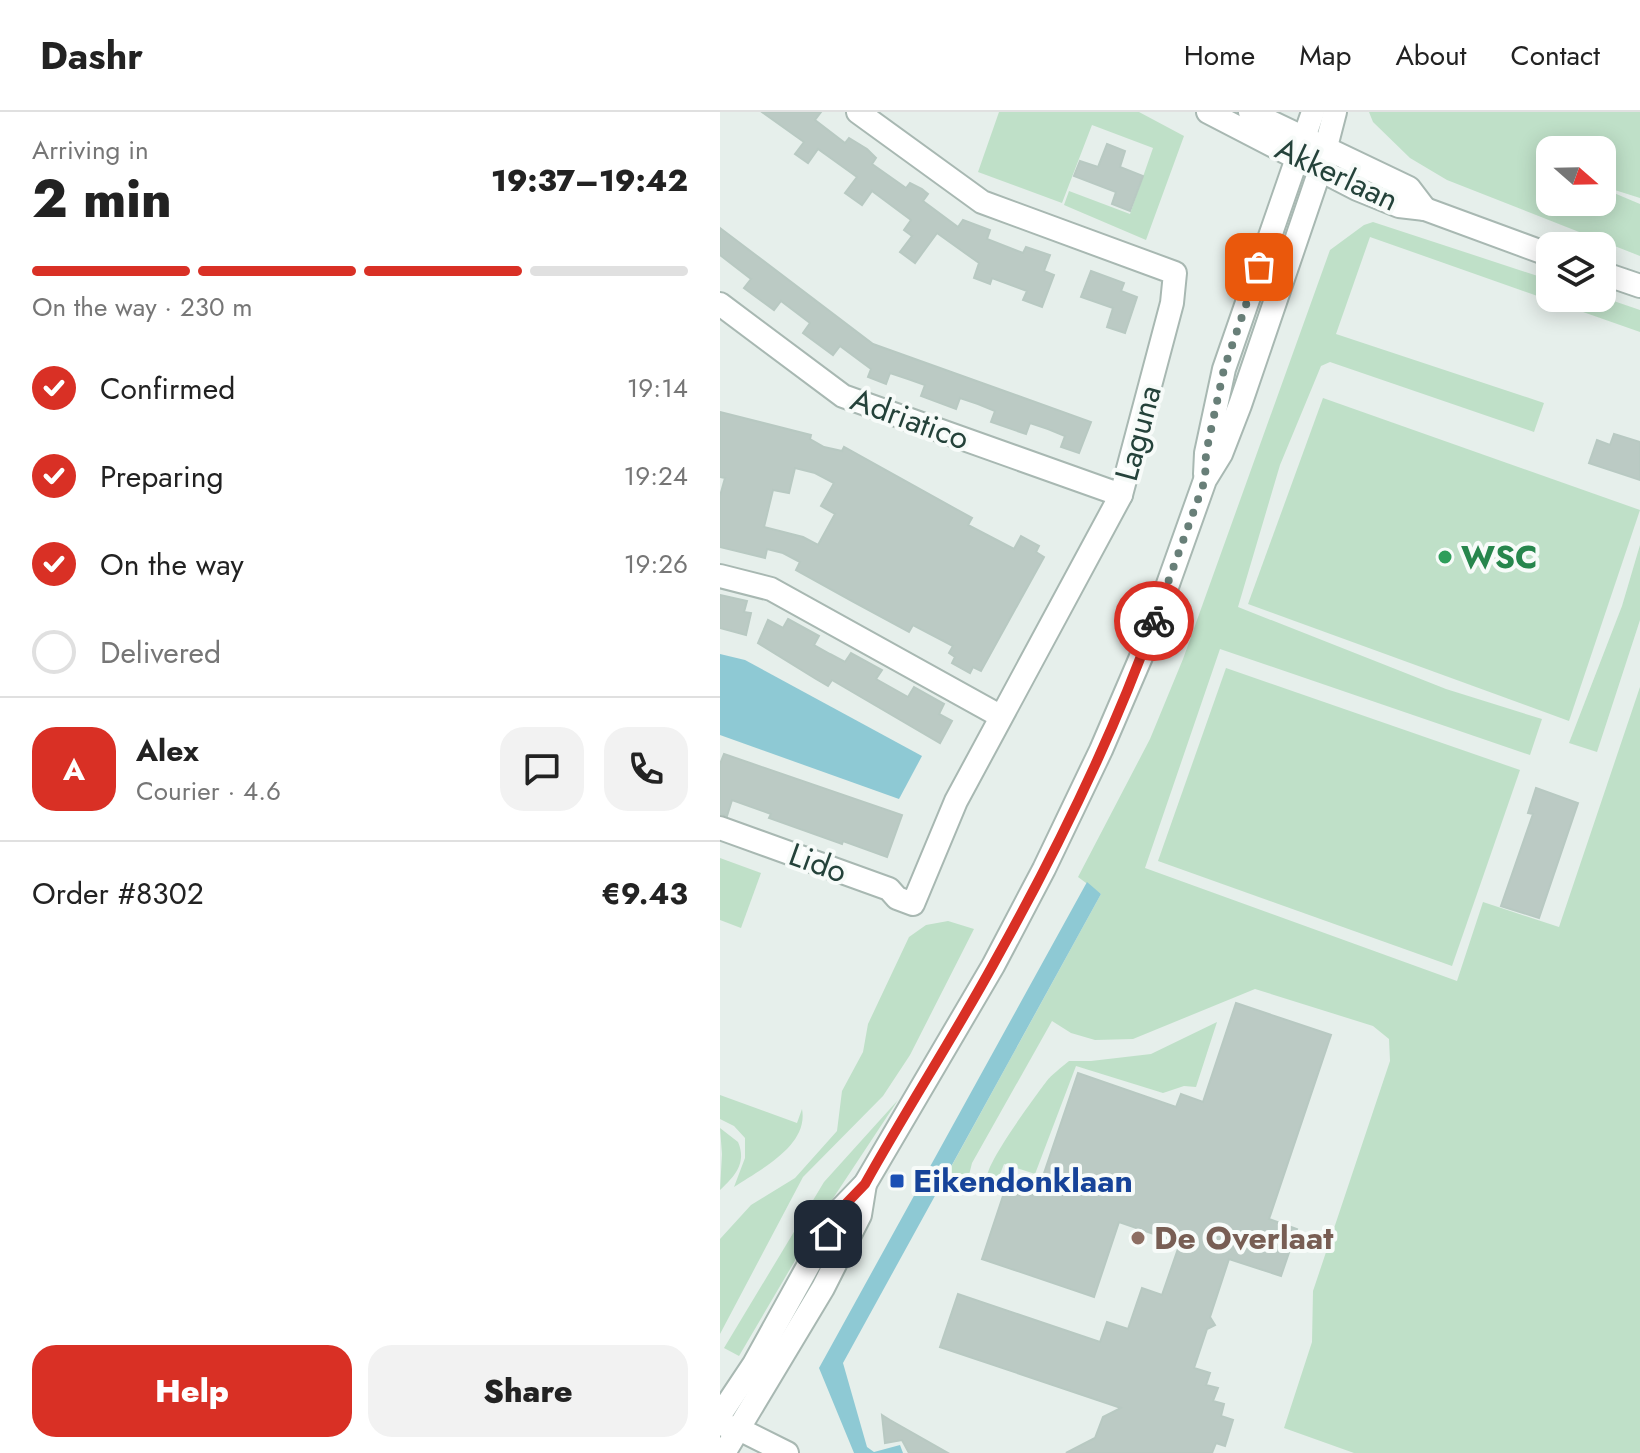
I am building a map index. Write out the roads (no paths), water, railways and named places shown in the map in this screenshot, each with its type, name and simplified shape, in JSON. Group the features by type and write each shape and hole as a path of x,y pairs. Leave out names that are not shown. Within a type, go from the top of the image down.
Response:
{"street":[{"name":"Laguna","path":"858,112 982,202 1175,273 1172,303 1121,495 956,801 913,904"},
{"name":"Akkerlaan","path":"1208,112 1300,147 1326,147 1409,188 1425,209"},
{"name":"Akkerlaan","path":"1250,112 1300,147 1320,170 1399,206 1425,209 1536,250"},
{"path":"1205,480 1206,453 1224,369 1313,112"},
{"path":"724,1453 726,1418 823,1288 860,1215 865,1184 993,966 1051,856 1101,750 1147,643 1205,480 1221,454 1248,383 1320,170 1335,112"},
{"path":"1616,278 1640,286"},
{"name":"Adriatico","path":"720,304 843,396 1121,495"},
{"path":"720,576 771,589 1000,716"},
{"name":"Lido","path":"720,828 889,889 897,898 913,904"},
{"path":"726,1418 787,1453"}],"water":[{"path":"720,654 745,660 922,756 899,799 720,735"},
{"path":"1087,882 1101,894 843,1363 867,1447 874,1452 900,1445 903,1453 854,1453 819,1368"}],"place":[{"name":"WSC","path":"1445,557"},
{"name":"Eikendonklaan","path":"897,1181"},
{"name":"De Overlaat","path":"1138,1238"}]}
